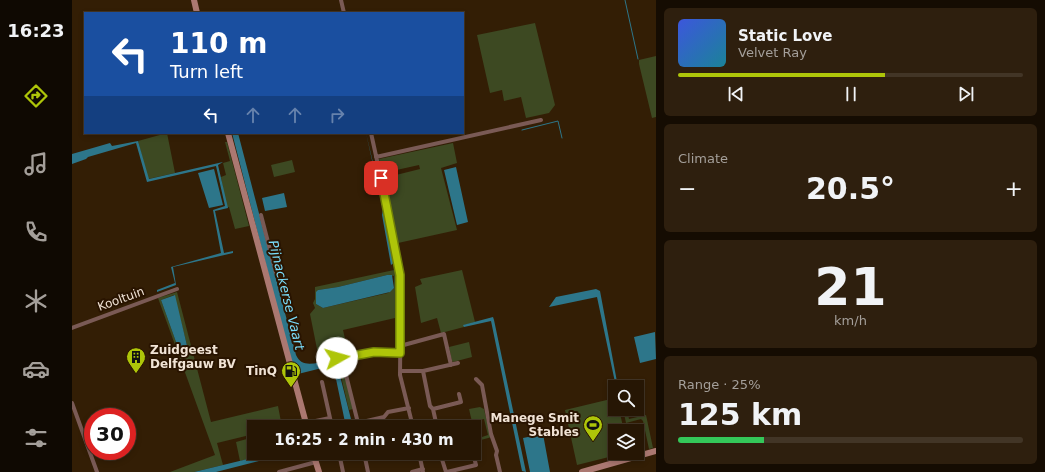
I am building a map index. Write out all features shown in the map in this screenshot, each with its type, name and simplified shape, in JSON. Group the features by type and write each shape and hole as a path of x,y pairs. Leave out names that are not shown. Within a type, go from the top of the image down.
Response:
{"street":[{"path":"194,0 198,12"},
{"path":"341,0 344,12"},
{"path":"376,157 541,120"},
{"path":"228,134 305,420"},
{"path":"371,134 400,268 400,371 411,420"},
{"path":"261,215 276,273"},
{"path":"257,237 265,235"},
{"name":"Kooltuin","path":"72,328 177,289"},
{"path":"400,346 444,334 451,365"},
{"path":"357,420 341,359 374,352 400,353"},
{"path":"400,371 423,371 458,363"},
{"path":"423,371 430,406 433,409 435,420"},
{"path":"476,379 482,385 491,434 494,438 497,451 496,454 500,472"},
{"path":"322,382 330,418 323,420"},
{"path":"433,409 462,402 460,394"},
{"path":"72,403 96,472"},
{"path":"374,420 384,417 388,412 408,408"},
{"path":"582,472 656,451"},
{"path":"340,460 343,472"},
{"path":"367,460 368,472"},
{"path":"412,472 423,471 421,460"},
{"path":"442,460 446,472 476,465 475,460"},
{"path":"279,472 316,462 318,472"}],"green space":[{"path":"535,23 555,105 549,113 526,118 521,97 504,101 502,90 490,93 477,35"},
{"path":"656,56 656,117 652,118 639,60"},
{"path":"167,134 175,173 148,179 138,141"},
{"path":"225,142 227,142 249,226 235,229 229,207 226,207 221,177 226,175 223,163 230,161"},
{"path":"453,143 457,163 441,168 457,230 398,243 384,178 420,169 419,165 383,173 379,159"},
{"path":"292,160 295,172 274,177 271,165"},
{"path":"394,270 399,274 399,324 395,326 395,318 343,330 349,356 342,358 318,354 310,314 315,308 313,303 315,299 315,287","holes":["387,275 394,276 394,288 388,293 323,308 316,304 318,290 338,287"]},
{"path":"462,270 475,322 464,325 464,327 441,333 437,318 421,323 415,287 422,284 420,279"},
{"path":"177,292 211,422 278,406 281,420 247,420 247,436 217,443 223,465 194,472 170,472 215,455 158,298","holes":["174,295 189,353 181,356 161,300"]},
{"path":"469,342 472,357 453,362 449,347"},
{"path":"333,361 342,361 353,409 349,410 339,368"},
{"name":"Manege Smit Stables","path":"608,400 608,416 621,416 622,424 608,424 608,457 577,465 565,410"},
{"path":"480,407 484,409 490,435 492,437 481,440 481,437 488,435 484,419 472,420 469,409"},
{"path":"646,415 653,448 649,449 644,424 641,419 626,423 624,416 628,416 629,419"},
{"path":"247,439 247,459 240,461 236,442"}],"water":[{"path":"232,134 238,134 296,355 304,363 332,362 337,364 351,420 345,420 336,379 330,370 322,368 298,374 291,362"},
{"path":"366,134 396,261 391,265 382,215 383,210"},
{"path":"138,141 149,179 223,162 218,165 228,208 215,211 224,253 233,251 233,253 173,267 176,285 157,292 157,290 175,283 171,267 221,253 213,210 225,206 216,166 147,182 136,143 88,157 72,164 72,154 110,143 112,146"},
{"path":"456,167 468,222 457,225 444,170"},
{"path":"214,169 223,205 209,208 198,173"},
{"path":"284,193 287,207 265,211 262,198"},
{"path":"392,275 394,288 390,292 323,308 316,304 316,292 318,290 338,287"},
{"path":"596,289 600,291 617,380 615,380 597,297 549,307 556,297"},
{"path":"175,295 189,354 181,356 161,300"},
{"path":"493,317 526,472 522,471 491,321 464,327 463,325"},
{"path":"655,332 656,359 640,363 634,337"},
{"path":"543,434 550,472 530,472 523,438"},
{"path":"247,459 263,460 216,472 194,472"}],"waterway":[{"path":"625,0 638,59"},
{"path":"522,130 558,121 562,138"}],"place":[{"name":"Zuidgeest Delfgauw BV","path":"136,374"},
{"name":"TinQ","path":"291,388"},
{"name":"Manege Smit Stables","path":"593,442"}],"route":[{"path":"337,358 374,352 400,353 400,275 398,256 381,178"}],"water label":[{"name":"Pijnackerse Vaart","path":"287,295"}]}
